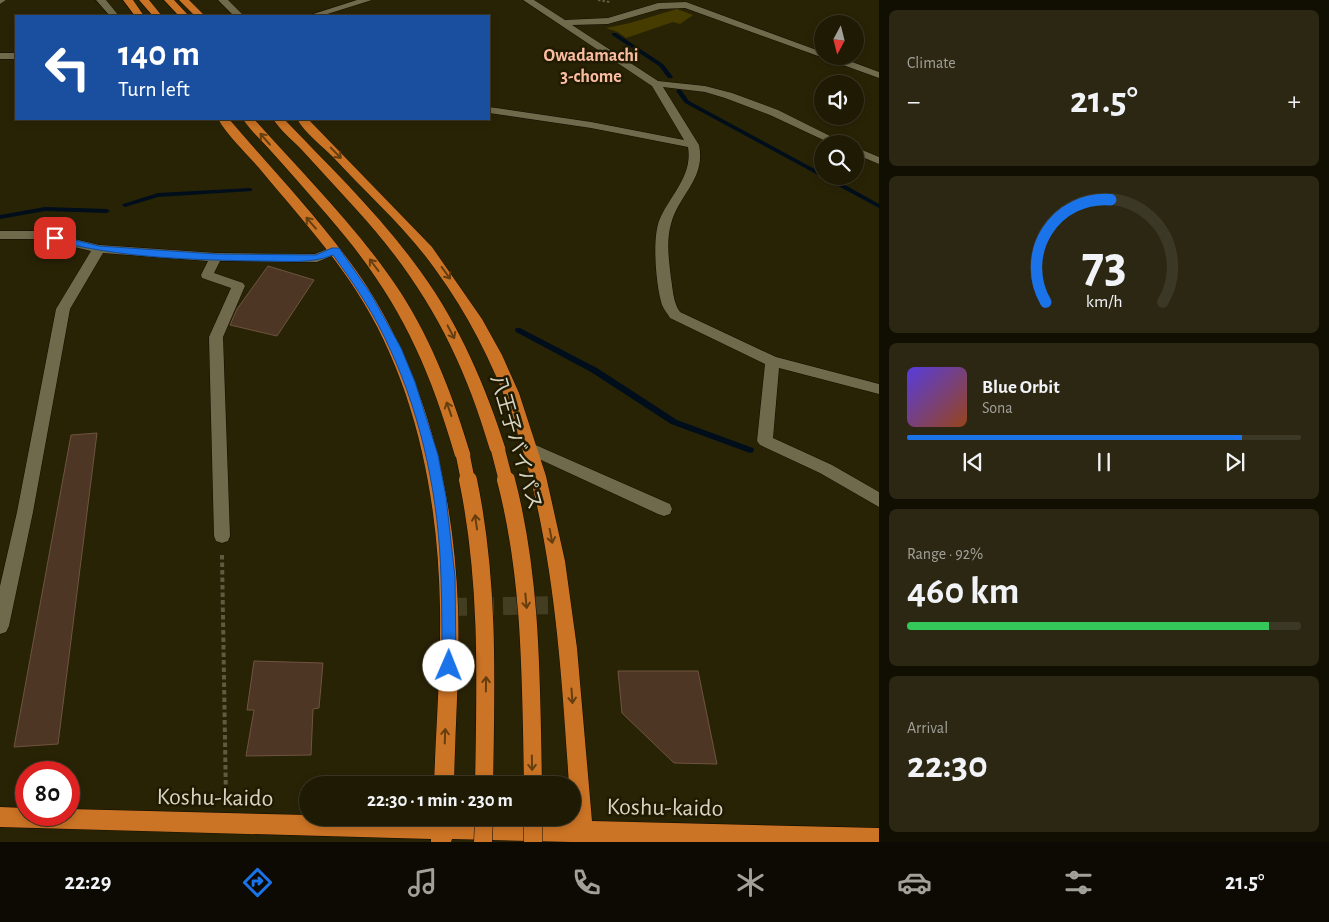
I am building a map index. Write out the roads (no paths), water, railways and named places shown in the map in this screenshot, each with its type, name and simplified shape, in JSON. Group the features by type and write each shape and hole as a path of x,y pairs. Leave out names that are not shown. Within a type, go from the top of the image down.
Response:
{"highway":[{"path":"128,0 139,15"},
{"path":"144,0 157,15"},
{"path":"169,0 183,15"},
{"path":"184,0 199,15"},
{"path":"224,120 335,250 368,296 396,348 412,390 432,455 440,497 450,607 444,776"},
{"path":"249,120 360,247 397,298 432,367 451,415 476,522 483,579 486,664 484,776"},
{"name":"八王子バイパス","path":"279,120 383,233 433,300 472,373 498,450 514,512 526,594 533,776"},
{"path":"303,120 428,250 445,272 489,344 511,392 531,449 564,605 582,837"},
{"name":"Koshu-kaido","path":"0,817 442,829 582,837 879,838"},
{"path":"483,842 484,826"},
{"path":"533,826 533,842"}],"street":[{"path":"101,0 114,15"},
{"path":"223,0 238,15"},
{"path":"315,15 367,0"},
{"path":"528,0 656,84 693,145 696,154 696,165 665,222 662,239 669,306 674,315 772,361 879,389"},
{"path":"563,23 614,20 664,4 676,3 814,52"},
{"path":"0,56 15,56"},
{"path":"851,65 879,75"},
{"path":"656,84 680,84 701,87 742,98 822,135"},
{"path":"490,110 591,125 693,145"},
{"path":"864,154 879,161"},
{"path":"0,235 41,235 99,249 216,257 317,258 335,250"},
{"path":"0,626 25,512 63,309 99,249"},
{"path":"216,257 207,275 238,286 216,337 222,536"},
{"path":"772,361 765,441 826,469 879,500"},
{"path":"531,449 664,509"}],"waterway":[{"path":"614,34 661,65 670,77"},
{"path":"679,91 687,102 814,171"},
{"path":"840,185 879,206"},
{"path":"125,205 158,195 250,190"},
{"path":"0,217 45,209 107,211"},
{"path":"518,330 594,370 674,422 750,450"}],"tunnel":[{"path":"449,607 564,605"}],"district":[{"name":"Owadamachi 3-chome","path":"591,65"}]}
